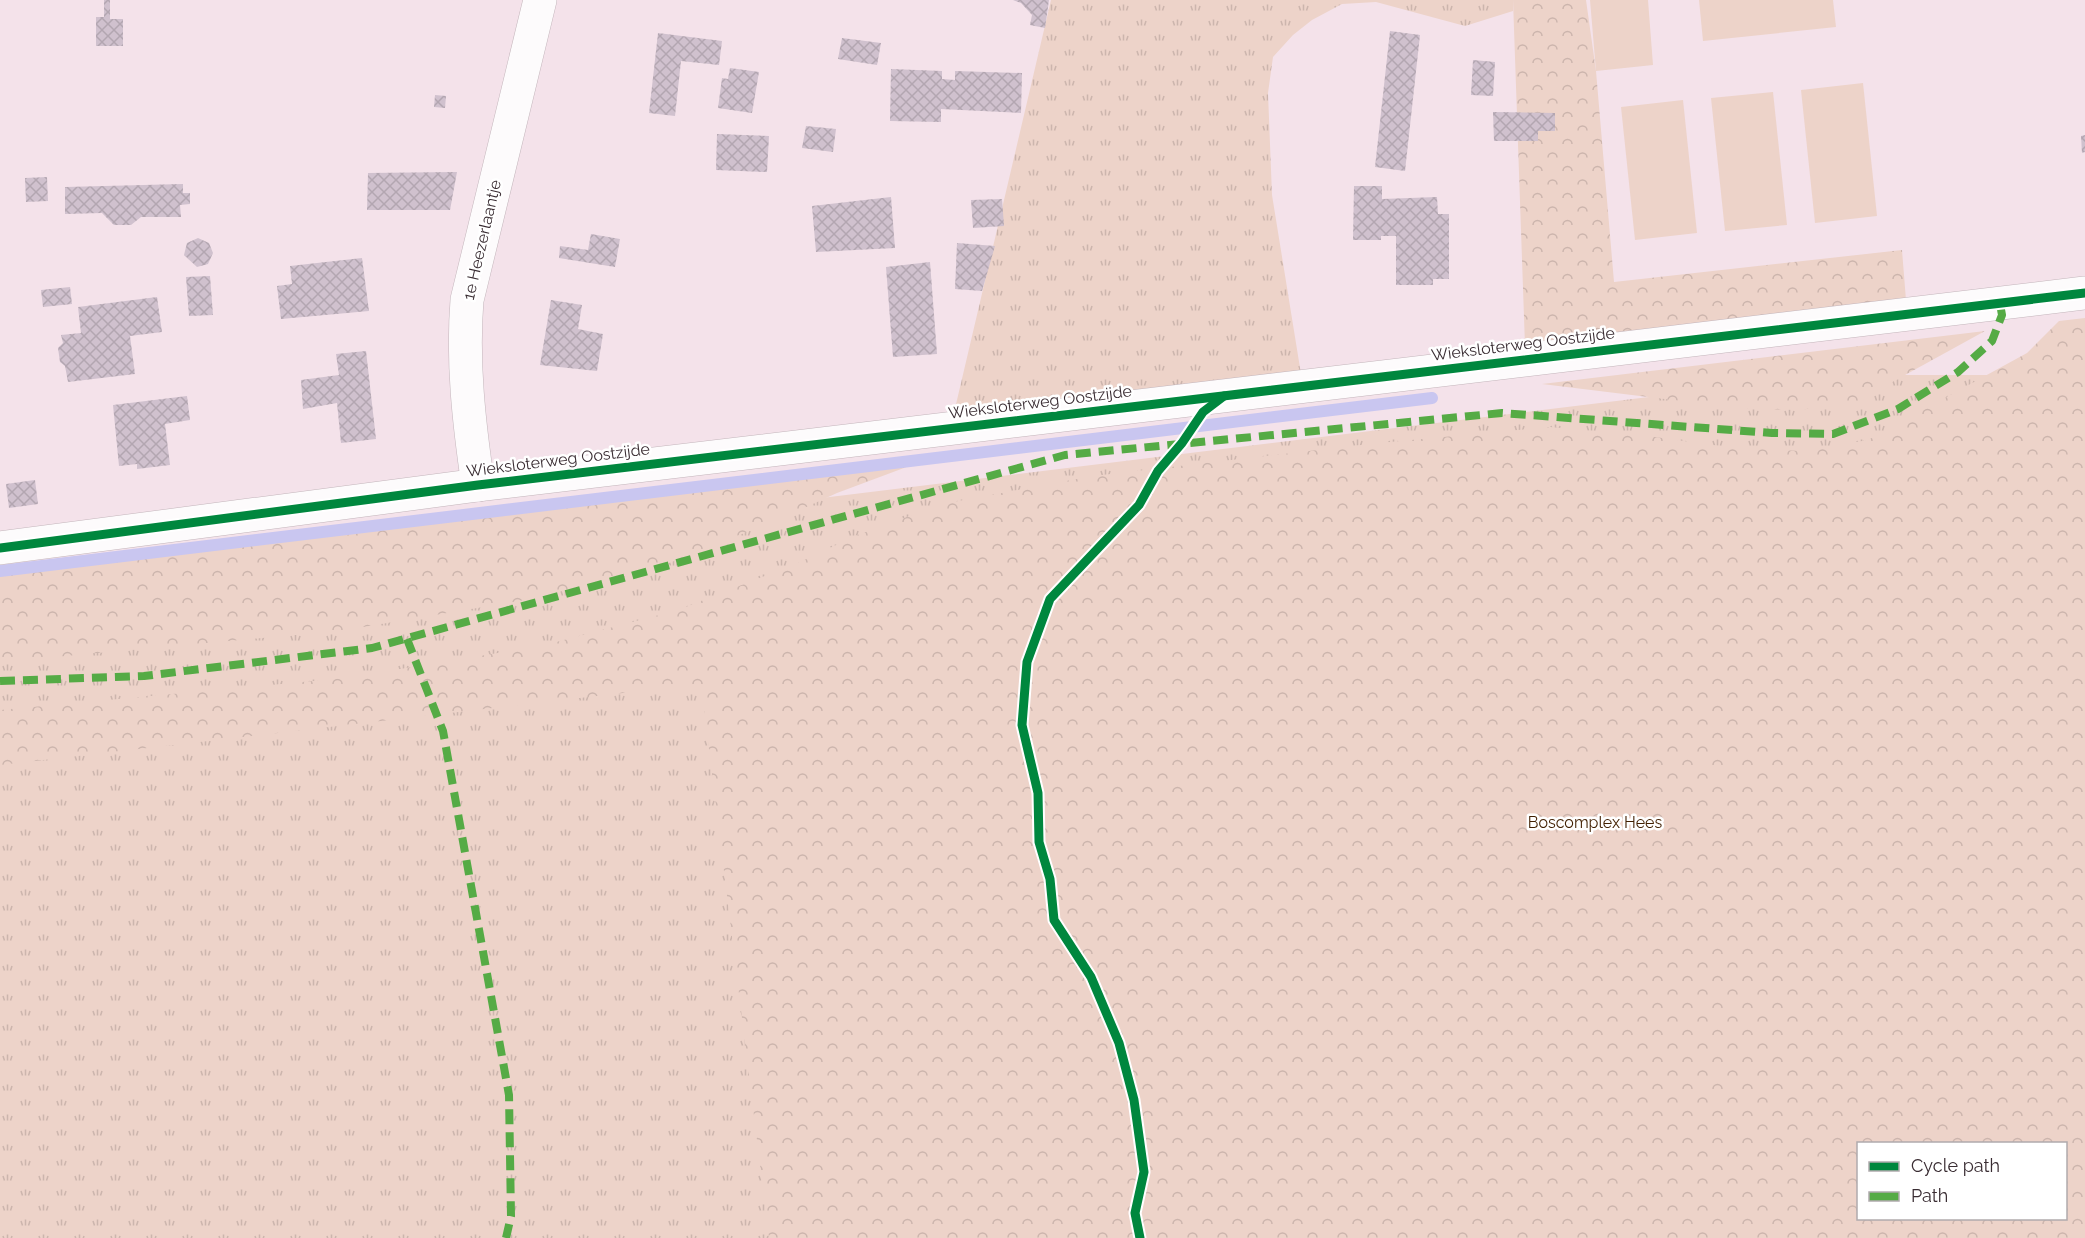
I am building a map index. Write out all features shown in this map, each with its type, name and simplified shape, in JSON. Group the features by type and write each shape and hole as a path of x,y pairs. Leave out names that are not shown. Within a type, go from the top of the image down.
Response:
{"street":[{"name":"1e Heezerlaantje","path":"478,485 468,412 464,332 467,300 540,0"},
{"name":"Wieksloterweg Oostzijde","path":"0,548 478,485 2085,293"}],"green space":[{"path":"1051,0 1513,0 1513,11 1465,26 1376,2 1342,4 1312,20 1293,35 1273,57 1268,93 1272,195 1301,374 953,417"},
{"path":"1513,0 1586,0 1596,71 1614,282 1902,250 1906,300 1525,346"},
{"path":"1590,0 1648,0 1653,65 1596,71"},
{"path":"1699,0 1833,0 1836,27 1703,41"},
{"path":"1863,83 1877,216 1815,223 1801,90"},
{"path":"1773,92 1787,225 1725,231 1711,98"},
{"path":"1683,100 1697,233 1635,240 1621,107"},
{"name":"Boscomplex Hees","path":"2085,318 2085,1238 769,1238 701,684 0,765 0,710 345,678 541,646 678,610 798,563 855,536 942,504 1093,476 1379,443 1550,427 1655,437 1734,448 1802,451 1868,440 2027,353 2059,321"},
{"path":"1985,331 1856,402 1799,410 1738,408 1542,384"},
{"name":"Boscomplex Hees","path":"1830,375 2081,375 2085,394 2085,1238 0,1238 0,598"},
{"path":"928,459 837,493 780,519 664,565 531,599 339,631 0,662 0,571"}],"building":[{"path":"104,0 110,0 110,19 123,19 123,46 96,46 96,17 104,17"},
{"path":"1013,0 1049,0 1045,28 1030,25 1032,15 1021,3"},
{"path":"1390,31 1420,35 1405,171 1375,167"},
{"path":"658,33 722,41 719,65 681,61 675,116 649,113"},
{"path":"842,38 881,43 877,65 838,59"},
{"path":"1473,60 1495,62 1493,96 1471,95"},
{"path":"730,68 759,72 752,113 718,108 722,78 728,79"},
{"path":"891,69 942,71 942,79 955,80 955,71 1022,73 1021,113 941,109 941,122 890,121"},
{"path":"435,95 446,96 445,108 434,107"},
{"path":"1493,112 1555,113 1555,131 1538,131 1538,141 1494,141"},
{"path":"806,126 836,129 833,152 802,148"},
{"path":"717,134 769,136 767,172 716,170"},
{"path":"2085,135 2085,152 2082,153 2081,136"},
{"path":"457,172 450,210 367,210 368,173"},
{"path":"47,177 48,201 26,202 25,178"},
{"path":"183,184 183,193 190,193 190,204 180,205 181,217 141,217 131,225 114,225 102,213 65,214 65,187"},
{"path":"1354,186 1382,186 1382,199 1437,197 1438,214 1449,214 1449,279 1433,279 1433,285 1396,285 1396,236 1381,236 1381,240 1353,240"},
{"path":"891,197 895,248 816,252 812,206"},
{"path":"1002,199 1004,226 973,228 971,200"},
{"path":"591,234 620,239 615,267 559,258 560,246 588,250"},
{"path":"198,238 209,243 213,253 208,264 197,267 184,255 187,243"},
{"path":"957,243 995,246 982,291 955,289"},
{"path":"362,258 369,311 281,319 277,286 292,284 290,266"},
{"path":"930,262 937,354 893,357 886,267"},
{"path":"210,276 213,315 189,316 186,277"},
{"path":"70,287 72,304 43,307 41,290"},
{"path":"157,297 162,332 130,336 135,374 68,382 65,366 60,362 58,348 63,343 61,335 81,333 78,307"},
{"path":"551,300 582,305 578,329 603,334 597,371 540,365"},
{"path":"366,351 376,439 341,443 337,403 303,409 301,380 339,375 336,354"},
{"path":"187,396 190,420 165,424 170,465 137,469 137,464 119,466 113,405"},
{"path":"35,480 38,504 9,508 6,484"}],"waterway":[{"path":"0,571 1432,398"}],"marked path":[{"path":"0,681 144,676 372,648 1065,455 1502,413 1772,433 1833,434 1898,409 1958,372 1992,341 2002,315 2000,304"},
{"path":"407,639 443,731 509,1095 511,1216 506,1238"}],"cycle path":[{"path":"0,548 478,485 2085,293"},
{"path":"1140,1238 1135,1213 1144,1172 1134,1100 1119,1043 1091,977 1054,920 1050,879 1039,842 1038,793 1022,725 1027,662 1050,599 1139,505 1158,471 1182,443 1203,412 1224,396"}]}
